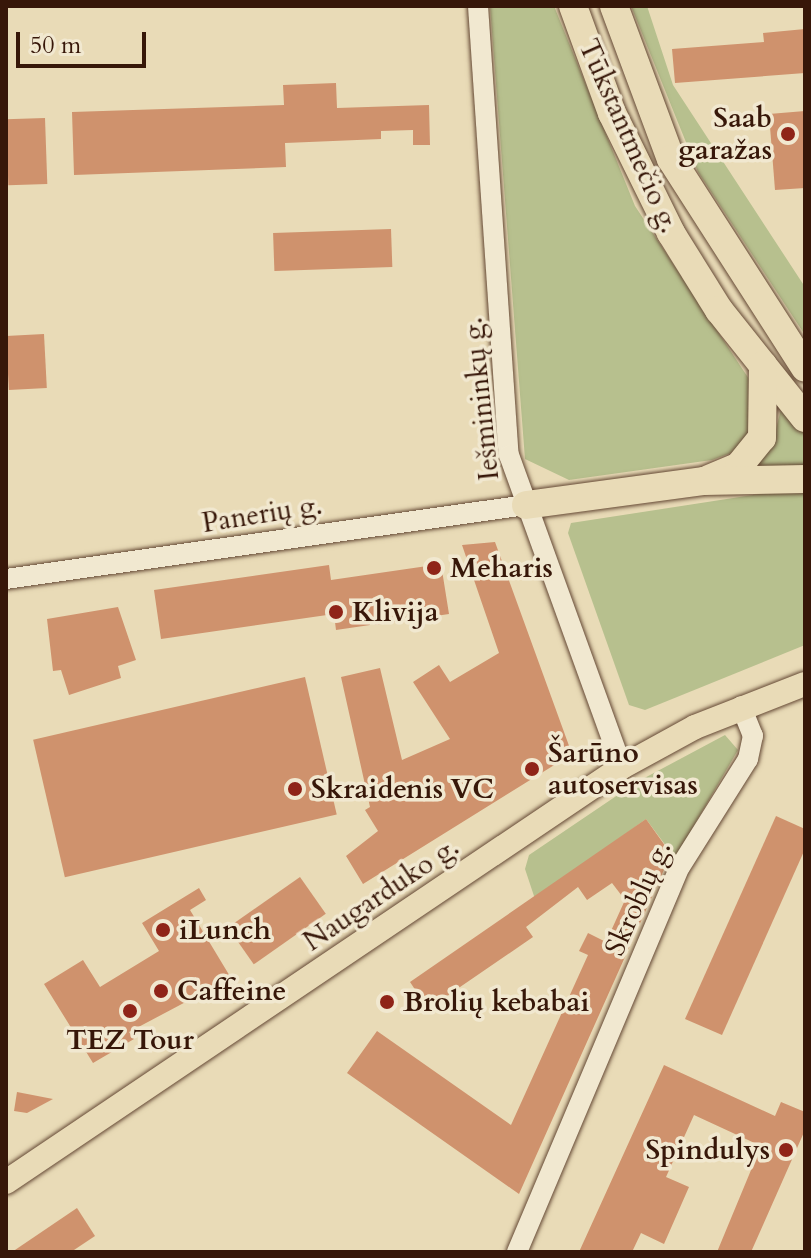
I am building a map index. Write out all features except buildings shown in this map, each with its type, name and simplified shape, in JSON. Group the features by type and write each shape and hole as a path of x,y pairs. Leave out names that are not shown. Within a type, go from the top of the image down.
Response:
{"highway":[{"name":"Tūkstantmečio g.","path":"573,6 612,113 671,233 763,365 805,418"},
{"name":"Tūkstantmečio g.","path":"614,6 671,159 805,368"},
{"path":"704,481 739,466 762,438 763,365"},
{"path":"526,505 704,481 805,479"}],"main road":[{"name":"Naugarduko g.","path":"6,1182 622,767 741,706 805,684"}],"street":[{"name":"Iešmininkų g.","path":"478,6 509,455 622,767"},
{"name":"Panerių g.","path":"6,579 526,505"},
{"name":"Skroblų g.","path":"517,1252 680,867 748,759 753,736 741,706"}],"green space":[{"path":"490,6 554,6 635,206 749,379 757,418 739,450 712,460 569,480 525,459"},
{"path":"631,6 647,6 673,85 805,287 805,335 698,172"},
{"path":"782,405 805,430 805,466 742,474 774,437"},
{"path":"805,487 805,645 645,710 629,705 568,533 571,523"},
{"path":"725,735 738,750 675,858 646,819 535,899 525,869 529,855 637,782"}],"place":[{"name":"Saab garažas","path":"788,134"},
{"name":"Meharis","path":"434,568"},
{"name":"Klivija","path":"336,612"},
{"name":"Šarūno autoservisas","path":"532,769"},
{"name":"Skraidenis VC","path":"295,789"},
{"name":"iLunch","path":"163,930"},
{"name":"Caffeine","path":"161,991"},
{"name":"Brolių kebabai","path":"387,1002"},
{"name":"TEZ Tour","path":"130,1011"},
{"name":"Spindulys","path":"786,1150"}]}
